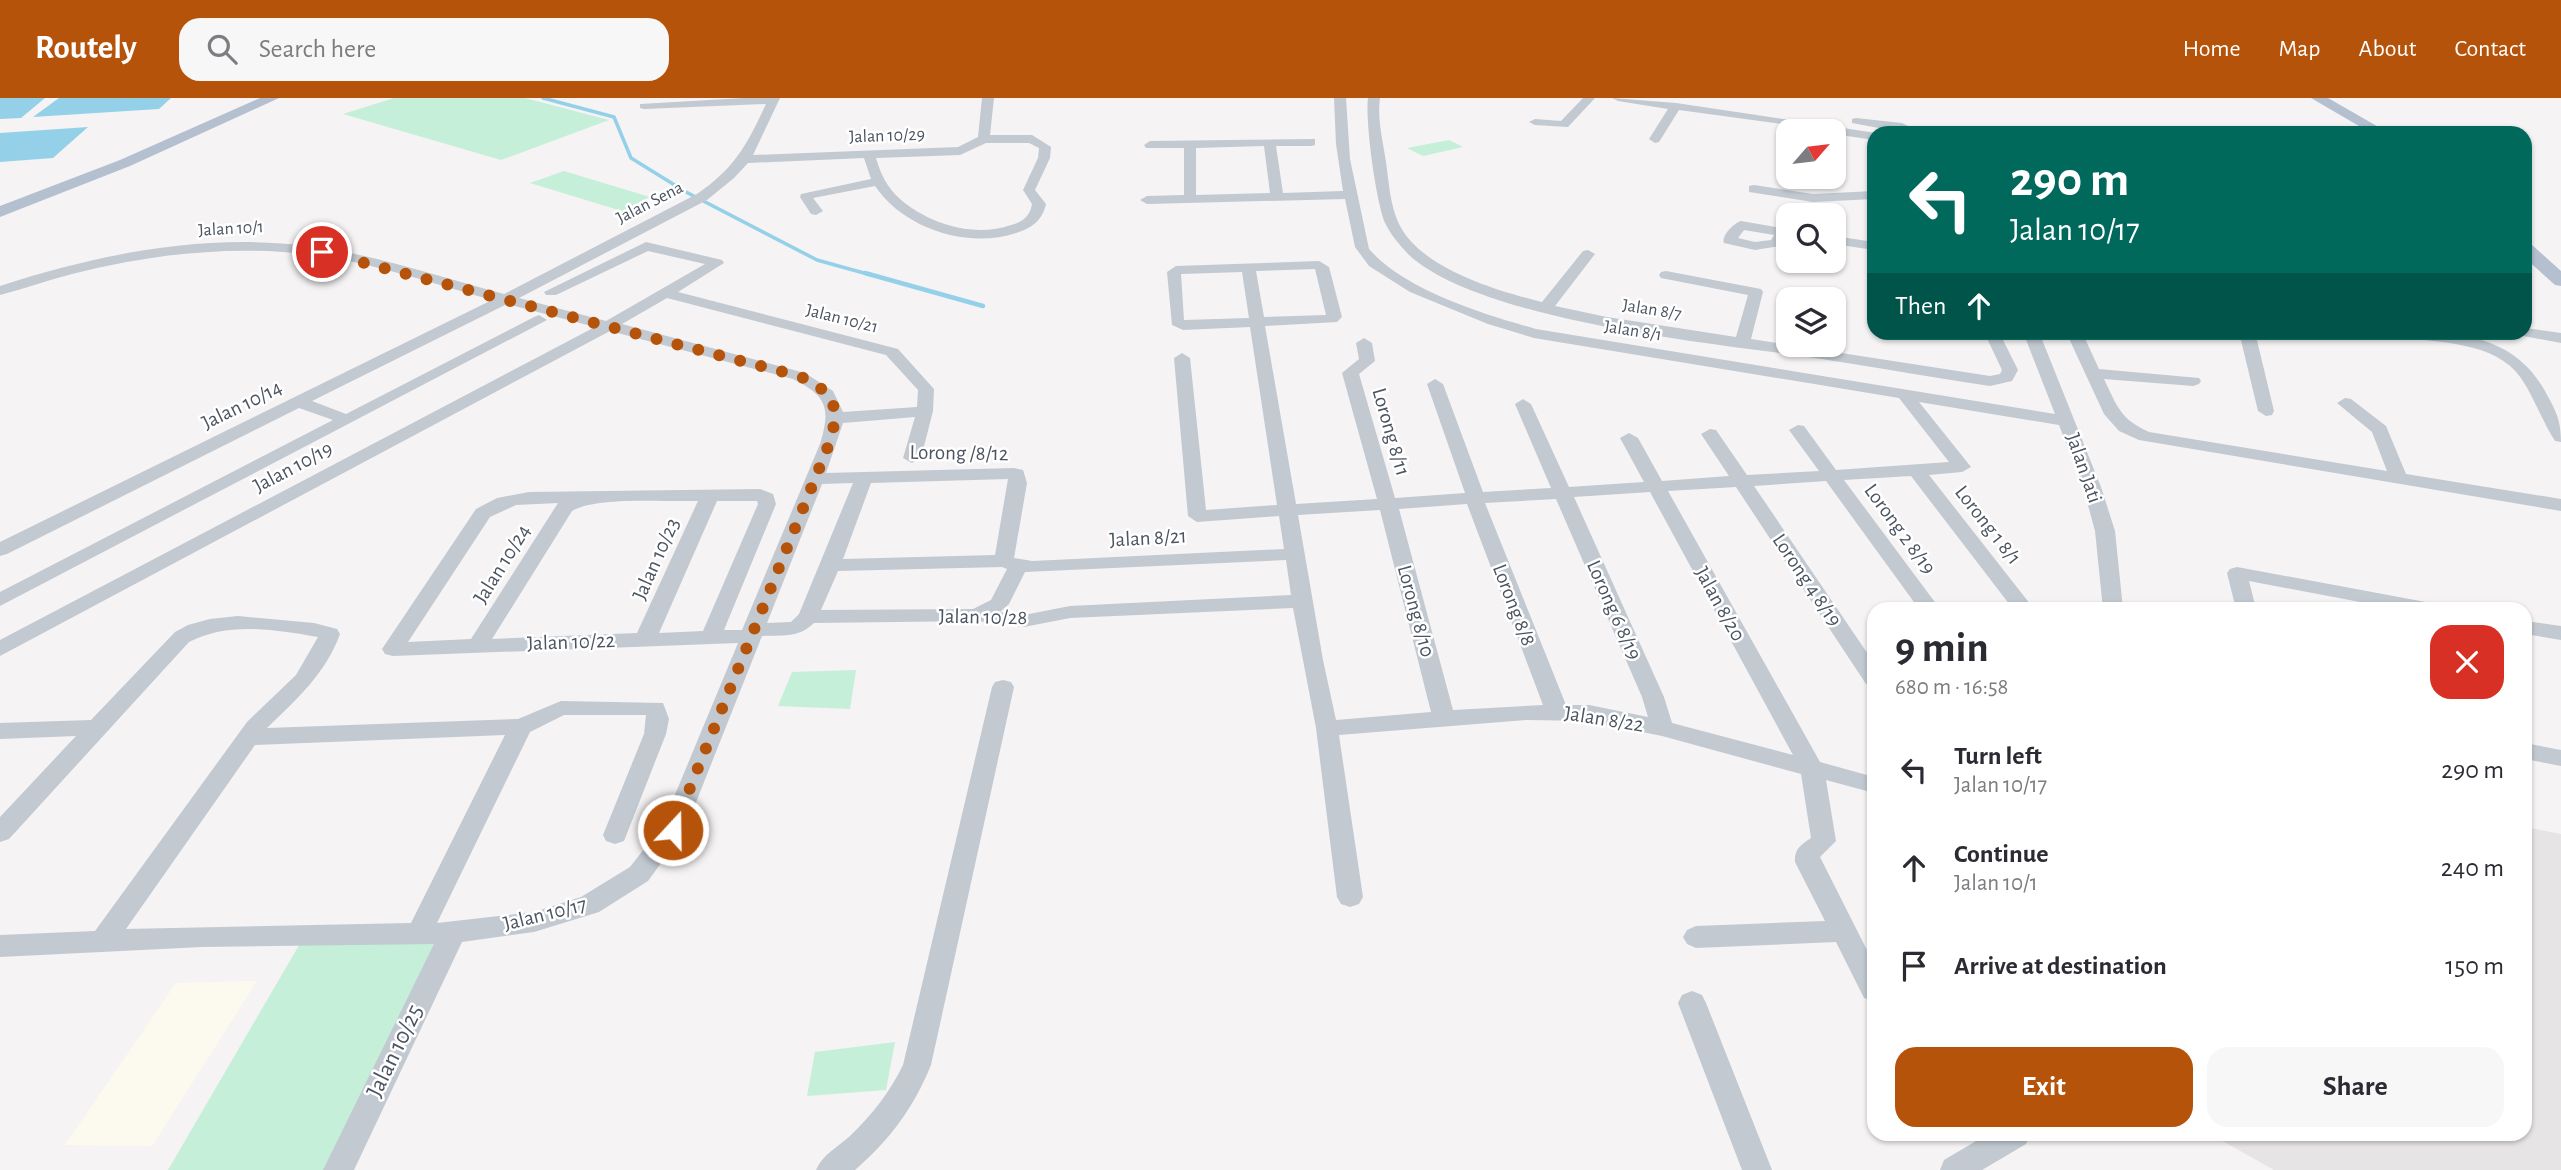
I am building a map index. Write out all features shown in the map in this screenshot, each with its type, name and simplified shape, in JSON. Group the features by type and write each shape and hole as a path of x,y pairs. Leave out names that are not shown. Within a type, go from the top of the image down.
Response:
{"main road":[{"path":"0,202 205,118 246,98"},
{"path":"0,212 151,153 272,98"},
{"path":"2300,98 2350,126"},
{"path":"2318,98 2369,126"},
{"path":"2532,235 2561,258"},
{"path":"2532,254 2561,281"}],"street":[{"path":"869,154 877,182 888,195 937,226 970,234 1004,233 1026,225 1037,214 1039,204 1029,190 1044,158 1045,147 1032,139 984,139 988,98"},
{"name":"Jalan 8/1","path":"1340,98 1340,138 1363,250 1376,266 1399,280 1486,318 1534,334 2068,421"},
{"name":"Jalan 8/7","path":"1374,98 1386,204 1397,232 1420,256 1459,278 1545,308 1607,322 1980,380 1999,381 2006,378 2010,370 1995,340"},
{"path":"1535,122 1564,125 1589,98"},
{"path":"1618,98 1776,123"},
{"path":"1691,98 1893,126"},
{"path":"644,106 774,99"},
{"name":"Jalan Sena","path":"503,300 702,197 730,178 747,159 774,99"},
{"path":"1655,139 1676,106"},
{"path":"1846,133 1867,135"},
{"name":"Jalan 10/29","path":"747,159 960,151 984,139"},
{"path":"1150,145 1311,142"},
{"path":"1270,143 1277,197"},
{"path":"1190,144 1190,199"},
{"path":"816,211 808,202 808,195 877,182"},
{"path":"1754,189 1816,198 1867,195"},
{"path":"1147,200 1277,197 1386,204"},
{"path":"1004,233 1023,241"},
{"path":"1846,242 1867,245"},
{"name":"Jalan 10/1","path":"0,291 43,276 123,259 261,246 322,252 503,300"},
{"name":"Jalan 10/19","path":"0,649 608,326 717,263 646,246 551,292"},
{"path":"1545,308 1588,254"},
{"path":"1321,266 1335,317 1187,325 1177,322 1175,271 1248,267 1321,266"},
{"path":"1248,267 1302,601 1327,728 1350,897"},
{"path":"1666,275 1756,292 1742,344"},
{"name":"Jalan 10/21","path":"664,293 891,352 926,389 925,411 912,458"},
{"path":"503,300 799,376 818,385 830,396 836,418 925,411"},
{"name":"Jalan 10/14","path":"0,550 503,300"},
{"path":"0,600 540,320"},
{"path":"2532,333 2561,338"},
{"path":"1695,361 1707,339"},
{"name":"Jalan Jati","path":"2034,340 2068,421 2105,531 2112,602"},
{"path":"2078,340 2118,421 2144,436 2561,505"},
{"path":"2249,340 2266,411"},
{"path":"2448,340 2479,345 2510,356 2522,368 2561,437"},
{"name":"Lorong 8/11","path":"1364,343 1367,362 1350,373 1388,504"},
{"path":"1182,358 1197,516 1962,467 1904,394"},
{"path":"2092,373 2193,381"},
{"path":"1436,384 1475,498"},
{"path":"299,402 345,419"},
{"path":"2345,402 2380,430 2399,479"},
{"name":"Lorong 6 8/19","path":"1522,404 1653,697 1662,728"},
{"name":"Jalan 10/17","path":"0,946 202,936 453,933 534,922 590,905 639,874 673,830 836,418"},
{"name":"Lorong 2 8/19","path":"1798,430 1925,602"},
{"name":"Lorong 4 8/19","path":"1710,434 1867,669"},
{"name":"Jalan 8/20","path":"1629,438 1812,769 1824,841 1806,858 1842,931"},
{"name":"Lorong 1 8/1","path":"1916,470 2019,602"},
{"name":"Lorong /8/12","path":"814,479 996,472 1017,474 1011,563"},
{"path":"808,617 864,477"},
{"path":"587,498 709,498 760,495 766,498 767,504 710,637"},
{"name":"Jalan 10/22","path":"587,498 513,500 492,505 483,513 393,649 710,637 750,633"},
{"name":"Jalan 10/24","path":"477,646 565,507 587,498"},
{"name":"Jalan 10/23","path":"645,639 709,498"},
{"name":"Lorong 8/8","path":"1475,498 1557,710"},
{"name":"Lorong 8/10","path":"1388,504 1444,719"},
{"name":"Jalan 8/21","path":"831,565 1011,563 1295,554"},
{"path":"976,615 999,604 1011,563"},
{"path":"2244,602 2237,573 2382,602"},
{"name":"Jalan 10/28","path":"750,633 797,628 808,617 976,615 1024,621 1070,612 1302,601"},
{"path":"0,833 182,637 201,627 232,621 272,624 330,634 325,647 298,688 270,711 249,737 102,942"},
{"path":"2532,627 2561,633"},
{"path":"833,1169 893,1111 908,1089 917,1065 1003,687"},
{"path":"249,737 521,727 561,708 655,708 658,719 655,734 615,835"},
{"name":"Jalan 8/22","path":"1327,728 1557,710 1589,713 1662,728 1867,783"},
{"path":"419,933 521,727"},
{"path":"0,731 97,729"},
{"path":"2532,752 2561,758"},
{"path":"1696,937 1842,931 1867,977"},
{"name":"Jalan 10/25","path":"338,1170 453,933"},
{"path":"1692,1003 1757,1170"},
{"path":"1955,1170 2003,1141"}],"shaded area":[{"path":"2532,828 2561,834 2561,1170 2274,1170 2222,1141 2532,1141"},
{"path":"257,981 152,1146 65,1145 176,983"}],"green space":[{"path":"394,98 525,98 609,120 501,160 343,114"},
{"path":"1449,140 1463,147 1423,156 1407,148"},
{"path":"564,171 650,197 622,211 530,183"},
{"path":"856,670 850,709 778,706 792,672"},
{"path":"453,933 338,1170 168,1170 305,935"},
{"path":"895,1042 886,1090 807,1096 815,1052"}],"water":[{"path":"0,98 45,98 21,118 0,119"},
{"path":"59,98 171,98 159,109 33,117"},
{"path":"88,127 53,158 0,162 0,133"}],"waterway":[{"path":"543,98 614,117 631,158 686,192 817,260 871,275"},
{"path":"865,273 983,306"}],"route":[{"path":"322,252 799,376 818,385 834,402 835,427 829,444 749,636 673,830"}]}
